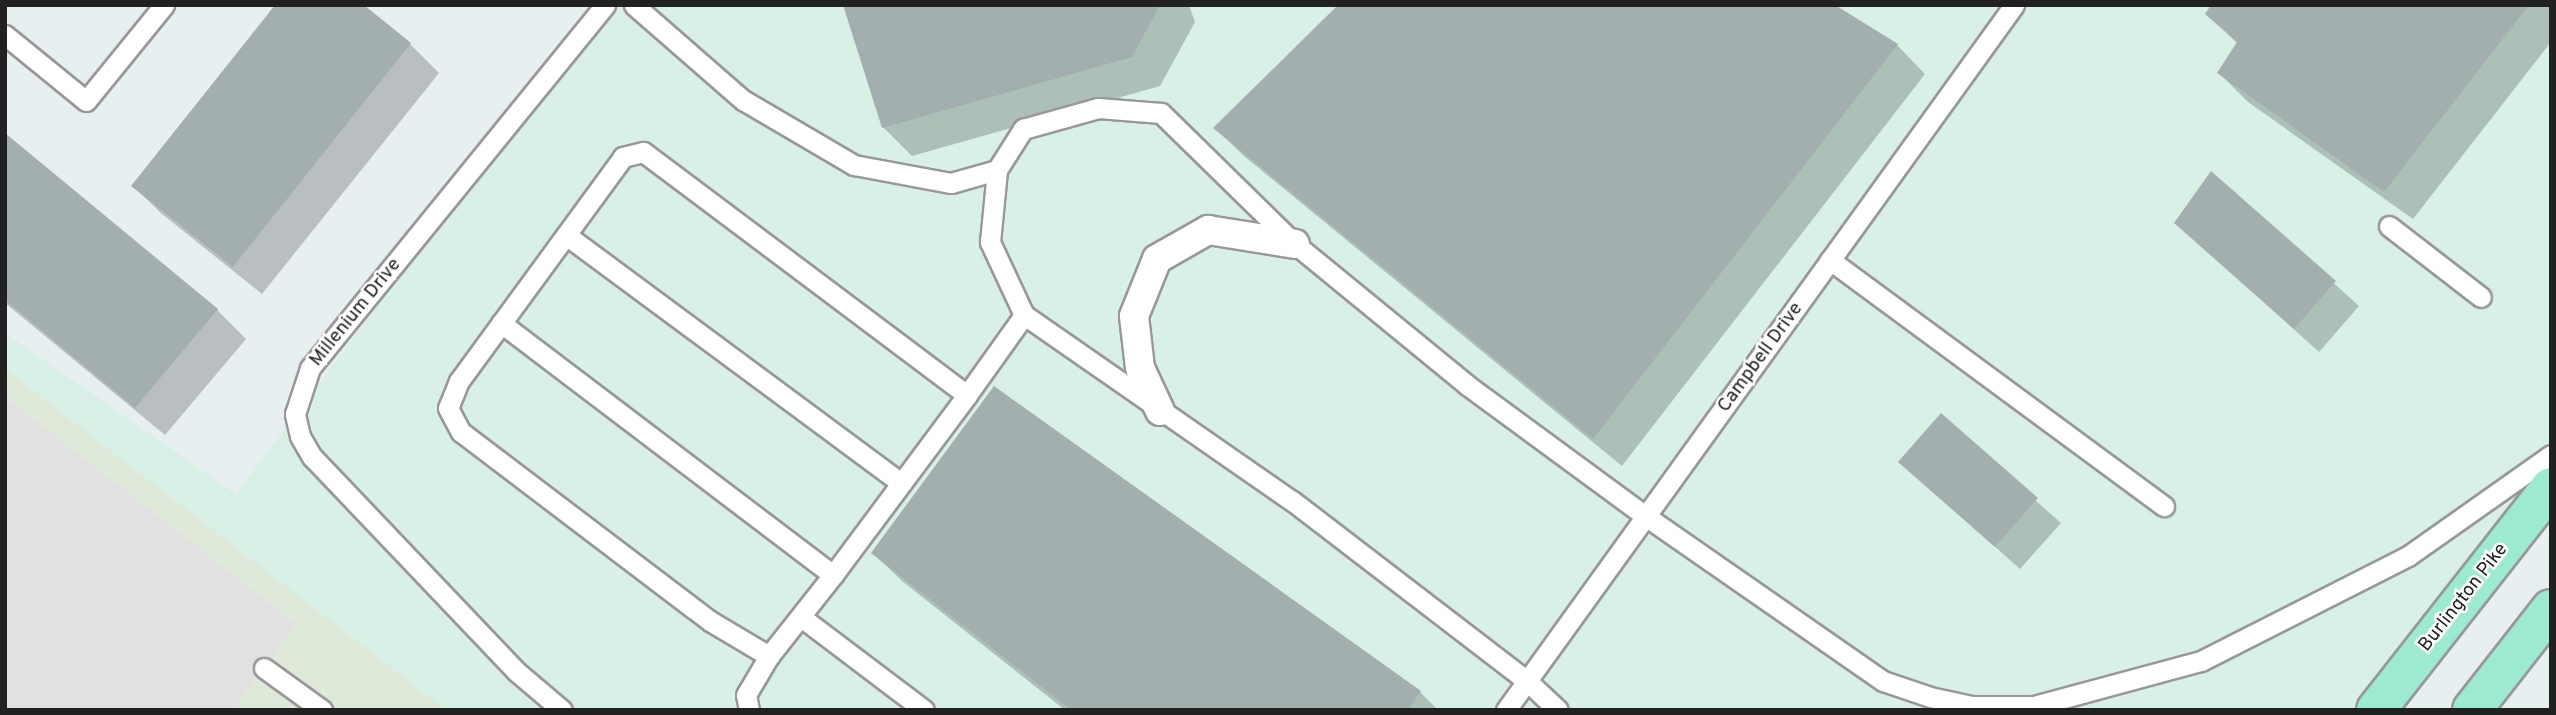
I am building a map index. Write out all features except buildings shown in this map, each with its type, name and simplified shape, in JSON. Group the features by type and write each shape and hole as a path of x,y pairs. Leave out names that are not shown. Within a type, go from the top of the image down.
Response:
{"highway":[{"name":"Burlington Pike","path":"2376,710 2551,487"},
{"path":"2472,710 2551,609"}],"street":[{"path":"1160,411 1140,368 1134,316 1157,259 1208,230 1295,244"}],"lane":[{"path":"5,35 86,101 164,5"},
{"name":"Millenium Drive","path":"562,710 517,671 312,457 300,436 295,414 310,368 605,5"},
{"path":"634,5 743,100 854,164 951,183 996,170"},
{"name":"Campbell Drive","path":"1506,710 2014,5"},
{"path":"1558,710 1527,681 1292,501 1024,315 990,242 996,170 1023,129 1098,108 1161,113 1295,244 1467,385 1647,517 1883,681 1930,697 1972,706 2034,706 2201,661 2408,556 2551,456"},
{"path":"769,656 710,621 461,432 448,408 459,381 623,157 643,152 967,395"},
{"path":"2389,226 2481,297"},
{"path":"566,235 901,483"},
{"path":"1830,260 2164,506"},
{"path":"749,710 746,695 769,656 801,617 1024,315"},
{"path":"501,323 832,575"},
{"path":"801,617 924,710"},
{"path":"264,668 322,710"}],"shaded area":[{"path":"603,5 2551,5 2551,487 2377,710 5,710 5,333 236,494"},
{"path":"5,369 446,710 5,710"},
{"path":"5,397 296,624 233,710 5,710"}]}
